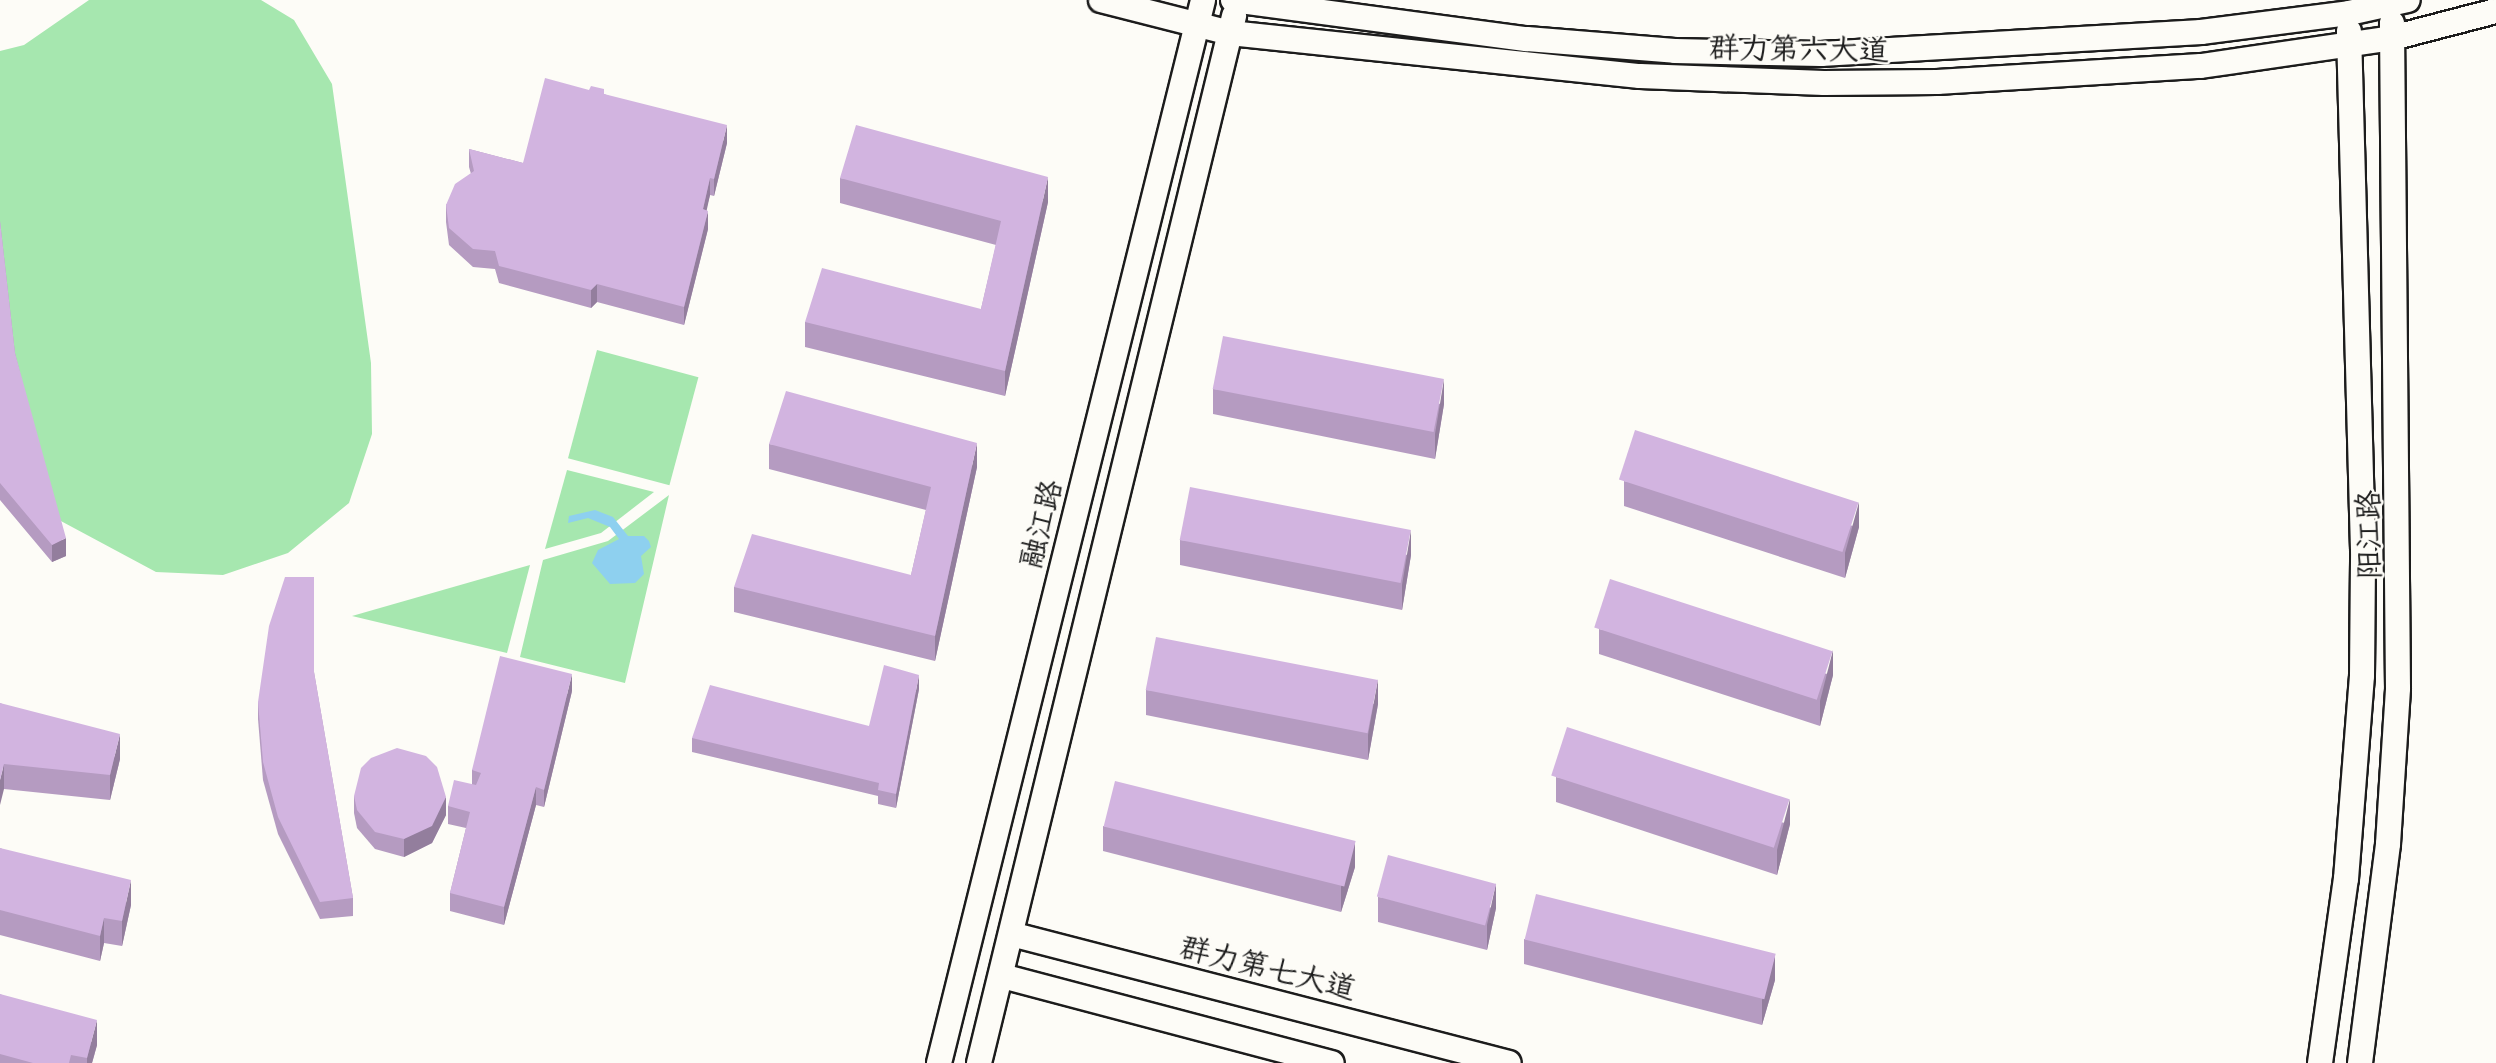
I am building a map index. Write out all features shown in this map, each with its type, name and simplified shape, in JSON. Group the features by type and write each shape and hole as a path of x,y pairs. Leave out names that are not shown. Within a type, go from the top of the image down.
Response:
{"main road":[{"name":"群力第六大道","path":"1101,0 1230,33 1626,75 1824,83 1937,82 2201,66 2350,46 2496,11"},
{"name":"融江路","path":"939,1063 1203,0"},
{"name":"群力第六大道","path":"1237,0 1527,39 1675,51 1821,54 2119,39 2349,13 2400,2"},
{"path":"979,1063 1237,0"},
{"name":"阳江路","path":"2360,1063 2388,844 2398,688 2392,38 2400,2"},
{"name":"阳江路","path":"2320,1063 2346,879 2362,676 2363,536 2349,13"},
{"name":"群力第七大道","path":"1011,934 1509,1063"},
{"path":"1002,976 1332,1063"}],"green space":[{"path":"89,0 261,0 294,20 332,84 371,363 372,434 349,503 288,553 223,575 156,572 59,520 15,371 0,239 0,51 24,45"},
{"path":"597,350 698,377 669,485 568,458"},
{"path":"567,470 654,492 601,533 545,549"},
{"path":"669,495 625,683 520,657 543,560 608,541"},
{"path":"530,565 507,653 352,616"}],"water":[{"path":"595,510 613,517 628,536 644,536 649,541 651,547 641,556 644,574 635,583 610,584 592,563 598,550 619,539 610,527 588,518 568,523 569,516"}],"building":[{"path":"545,78 589,90 591,86 604,89 604,94 727,125 714,179 710,178 703,209 708,211 684,307 597,284 591,290 499,266 495,251 473,249 449,228 446,205 455,184 474,171 469,149 523,163"},
{"path":"856,125 1048,177 1005,371 805,322 822,268 981,309 1001,221 840,178"},
{"path":"0,221 15,353 66,538 52,545 0,483"},
{"path":"1223,336 1444,379 1434,432 1213,389"},
{"path":"786,391 977,443 935,636 734,587 752,534 911,575 931,487 769,444"},
{"path":"1635,430 1858,503 1842,552 1619,479"},
{"path":"1190,487 1411,530 1401,583 1180,540"},
{"path":"285,577 314,577 314,672 353,898 320,902 278,817 263,762 258,702 269,626"},
{"path":"1610,579 1833,651 1817,700 1594,628"},
{"path":"1156,637 1378,680 1368,733 1146,690"},
{"path":"500,656 572,674 544,790 536,787 504,907 450,893 470,812 448,806 454,780 476,785 481,773 472,770"},
{"path":"884,665 919,675 896,794 878,790 879,783 692,738 710,685 869,726"},
{"path":"0,703 120,734 110,775 4,764 0,780"},
{"path":"1567,727 1790,799 1774,848 1551,776"},
{"path":"397,748 426,756 437,767 446,797 432,826 404,839 375,832 357,810 354,796 361,768 371,758"},
{"path":"1115,781 1356,841 1344,887 1104,827"},
{"path":"0,848 131,880 122,921 104,918 100,936 0,910"},
{"path":"1388,855 1496,884 1485,926 1377,897"},
{"path":"1536,894 1776,954 1764,999 1525,940"},
{"path":"0,994 97,1020 87,1058 71,1055 69,1063 33,1063 0,1054"}]}
